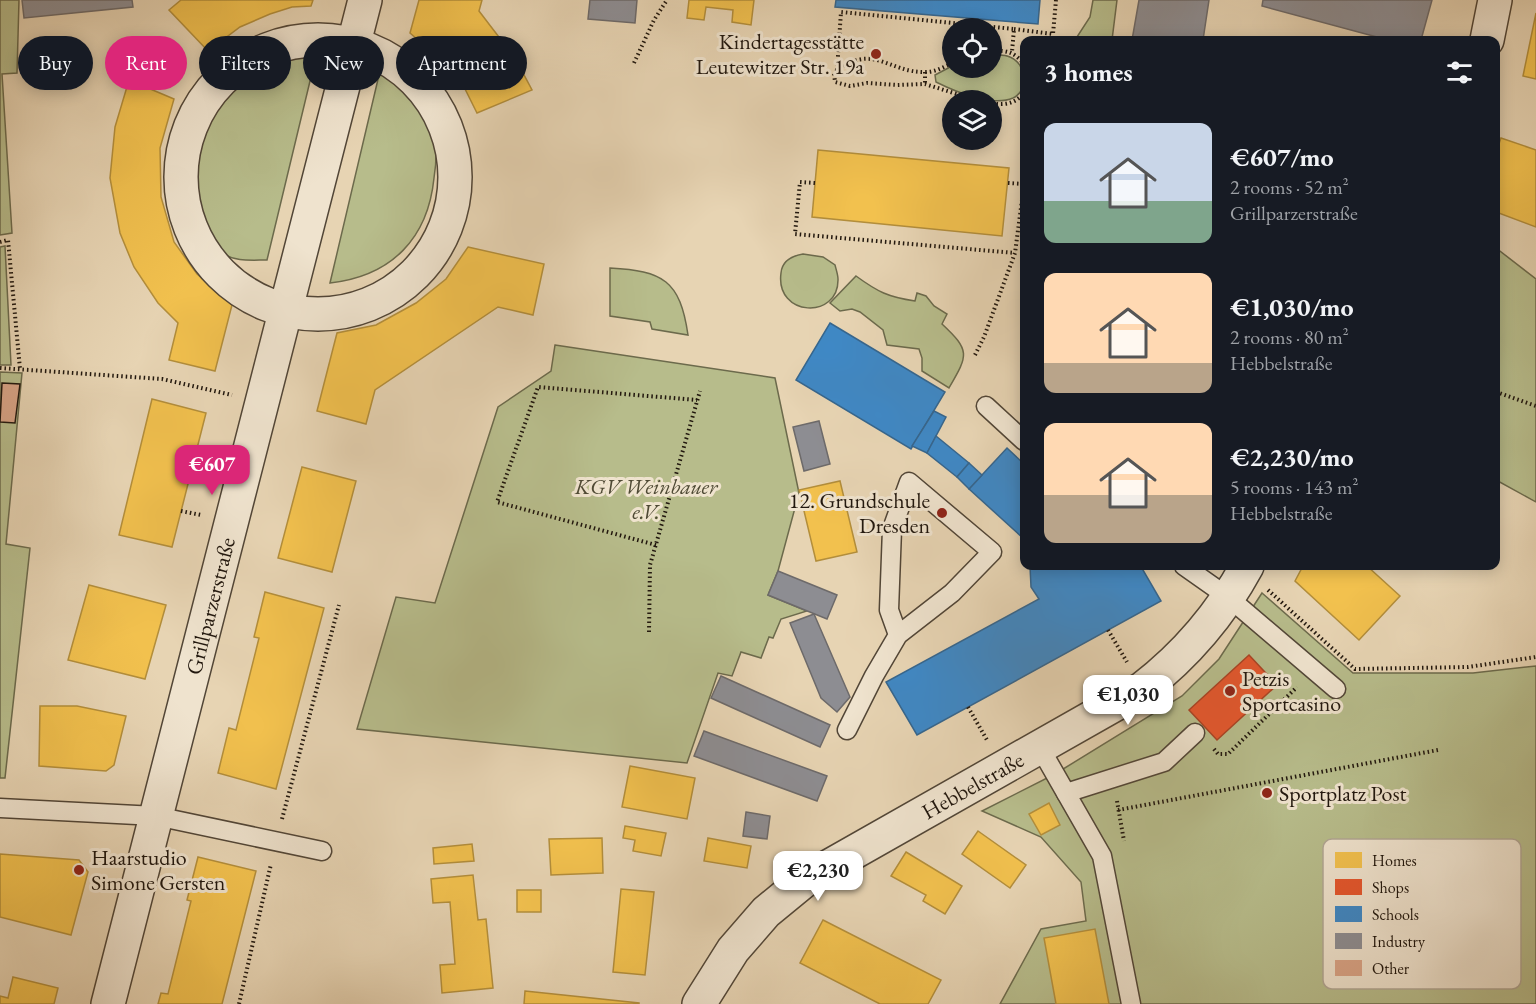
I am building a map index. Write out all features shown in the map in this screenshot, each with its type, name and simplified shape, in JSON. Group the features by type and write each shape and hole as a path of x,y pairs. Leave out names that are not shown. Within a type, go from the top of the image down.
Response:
{"street":[{"name":"Grillparzerstraße","path":"356,36 365,0"},
{"path":"1488,36 1495,0"},
{"path":"303,40 279,44 256,53 221,78 194,114 180,170 186,216 206,258 230,284 260,302 286,310 349,312 392,294 430,258 449,223 457,161 442,115 406,71 384,60"},
{"name":"Grillparzerstraße","path":"108,1004 342,90"},
{"name":"Hebbelstraße","path":"699,1004 733,950 766,912 806,880 1142,689 1169,668 1197,639 1228,597 1244,570"}],"lane":[{"path":"986,406 1020,437"},
{"path":"847,730 898,635 952,593 992,552 909,482 892,529 889,610 898,635"},
{"path":"1190,570 1228,597 1336,688"},
{"path":"1066,793 1164,762 1195,733"},
{"path":"1039,746 1102,856 1131,1004"},
{"path":"0,808 156,816 322,851"}],"path":[{"path":"634,63 654,20 667,0"},
{"path":"837,71 841,12 1053,34 1056,0"},
{"path":"1012,52 1014,30"},
{"path":"1002,50 1012,52 1020,60"},
{"path":"942,67 925,72 911,71 867,58 854,59 834,73 835,82 841,85 925,84 944,90"},
{"path":"925,72 925,84"},
{"path":"1002,105 1020,99"},
{"path":"815,183 800,182 795,234 1015,253"},
{"path":"1008,183 1020,184"},
{"path":"975,355 984,337 1015,253 1020,215"},
{"path":"0,242 8,240 20,369"},
{"path":"0,368 162,379 262,402"},
{"path":"656,545 497,501 538,387 697,400"},
{"path":"649,632 650,565 700,391"},
{"path":"1500,393 1536,406"},
{"path":"1249,570 1355,669 1468,667 1536,657"},
{"path":"238,1004 276,842 339,605"},
{"path":"1195,733 1218,754 1228,754 1316,669"},
{"path":"968,707 1002,767"},
{"path":"1118,810 1438,750"}],"green space":[{"path":"0,0 19,0 17,73 2,74 12,233 0,235"},
{"path":"1093,0 1117,0 1112,36 1078,36 1090,17"},
{"path":"303,52 303,90 308,90 267,260 232,258 222,253 207,239 198,219 194,196 195,171 200,145 208,122 219,101 229,90 291,90 291,54"},
{"path":"1003,55 1010,57 1020,65 1020,92 1013,98 1002,100 1002,90 955,90 936,82 935,75 942,71 942,78 1002,78"},
{"path":"384,72 396,81 396,90 406,90 415,99 432,126 436,157 430,199 424,219 415,236 389,263 352,279 330,283 375,90 384,90"},
{"path":"5,246 11,365 0,365 0,247"},
{"path":"1500,251 1536,279 1536,502 1500,482"},
{"path":"803,254 823,257 835,265 838,279 836,292 829,302 819,307 808,308 797,305 788,298 782,288 783,265 791,258"},
{"path":"610,268 643,272 666,282 674,290 680,302 688,335 652,329 650,322 610,316"},
{"path":"856,276 877,290 897,298 915,301 917,293 926,296 934,306 947,314 942,324 958,341 964,354 960,368 949,388 922,371 919,349 887,345 883,330 860,312 852,309 840,311 830,303"},
{"name":"KGV Weinbauer e.V.","path":"555,345 775,378 799,493 778,571 768,595 807,611 781,619 773,638 769,637 761,658 741,652 732,676 718,673 687,763 357,729 396,597 435,603 498,407 551,371"},
{"path":"0,372 22,373 6,544 30,548 5,778 0,778"},
{"name":"Sportplatz Post","path":"1262,593 1353,673 1473,673 1536,666 1536,1004 1000,1004 1041,929 1086,921 1081,882 1041,837 982,811 1055,774 1182,696 1219,659"}],"building: Homes":[{"path":"181,0 313,0 311,6 292,7 270,14 240,27 228,36 199,36 199,42 169,10"},
{"path":"419,0 482,0 479,11 498,36 413,36 410,33"},
{"path":"689,0 754,0 751,25 732,22 733,10 706,7 704,20 687,18"},
{"path":"1536,13 1536,79 1523,76"},
{"path":"527,81 532,90 477,113 466,90 527,90"},
{"path":"126,90 153,90 174,99 160,148 161,197 174,242 197,274 232,305 215,371 169,360 178,323 158,303 134,267 120,233 110,178 115,127"},
{"path":"1501,138 1536,150 1536,227 1500,214"},
{"path":"818,150 1009,168 1002,236 812,217"},
{"path":"468,247 544,264 533,315 498,307 375,390 366,424 317,411 337,333 376,325 416,303 446,279"},
{"path":"152,399 206,413 172,547 119,535"},
{"path":"302,467 356,481 332,572 278,558"},
{"path":"840,481 857,552 816,561 799,490"},
{"path":"1301,570 1371,570 1400,596 1359,640 1295,581"},
{"path":"89,585 166,605 145,679 68,660"},
{"path":"265,592 324,608 276,789 218,773 229,728 236,730 259,638 254,637"},
{"path":"40,706 77,706 126,716 114,765 106,771 39,766"},
{"path":"630,766 695,778 687,819 622,807"},
{"path":"1049,803 1060,825 1041,835 1029,814"},
{"path":"625,826 666,833 661,856 633,851 635,840 623,838"},
{"path":"978,831 1026,865 1010,888 962,854"},
{"path":"602,838 603,873 551,875 549,839"},
{"path":"708,838 751,846 747,868 704,861"},
{"path":"472,844 474,861 434,864 433,848"},
{"path":"906,852 962,886 945,914 923,901 926,895 891,876"},
{"path":"0,854 79,860 88,872 71,935 0,917"},
{"path":"198,857 256,871 222,1004 158,1004 161,993 168,994 191,901 187,900"},
{"path":"473,875 478,920 486,919 493,988 442,993 440,965 455,964 450,902 433,903 431,879"},
{"path":"621,889 654,892 645,975 613,972"},
{"path":"517,890 541,890 541,912 517,912"},
{"path":"823,920 941,980 928,1004 880,1004 800,963"},
{"path":"1095,929 1109,1004 1056,1004 1044,938"},
{"path":"13,977 58,988 54,1004 0,1004 0,996 8,998"},
{"path":"525,991 639,1003 639,1004 524,1004"}],"building: Shops":[{"path":"1249,655 1277,685 1217,740 1189,710"}],"building: Schools":[{"name":"Kindertagesstätte Leutewitzer Str. 19a","path":"836,0 1040,0 1038,24 1002,21 1002,18 966,18 835,7"},
{"path":"830,323 945,392 911,449 796,380"},
{"path":"934,411 946,417 927,453 912,446"},
{"path":"936,436 969,463 957,477 927,453"},
{"path":"1007,448 1020,460 1020,535 969,489"},
{"path":"969,463 982,475 969,489 957,477"},
{"path":"1030,570 1143,570 1161,601 917,735 886,682 1039,599 1031,587"}],"building: Industry":[{"path":"22,0 132,0 133,7 24,18"},
{"path":"590,0 637,0 635,23 588,19"},
{"path":"1139,0 1209,0 1204,36 1133,36"},
{"path":"1263,0 1432,0 1422,36 1373,36 1262,6"},
{"path":"819,421 830,464 804,471 793,427"},
{"path":"778,571 837,595 827,619 768,595"},
{"path":"814,614 850,697 837,712 821,698 790,623"},
{"path":"721,676 830,725 820,747 711,698"},
{"path":"704,731 827,776 817,801 694,756"},
{"path":"746,812 770,816 767,839 743,836"}],"building: Other":[{"path":"2,383 20,384 15,423 0,422"}],"place":[{"name":"Kindertagesstätte Leutewitzer Str. 19a","path":"876,54"},
{"name":"12. Grundschule Dresden","path":"942,513"},
{"name":"Petzis Sportcasino","path":"1230,691"},
{"name":"Sportplatz Post","path":"1267,793"},
{"name":"Haarstudio Simone Gersten","path":"79,870"}]}
